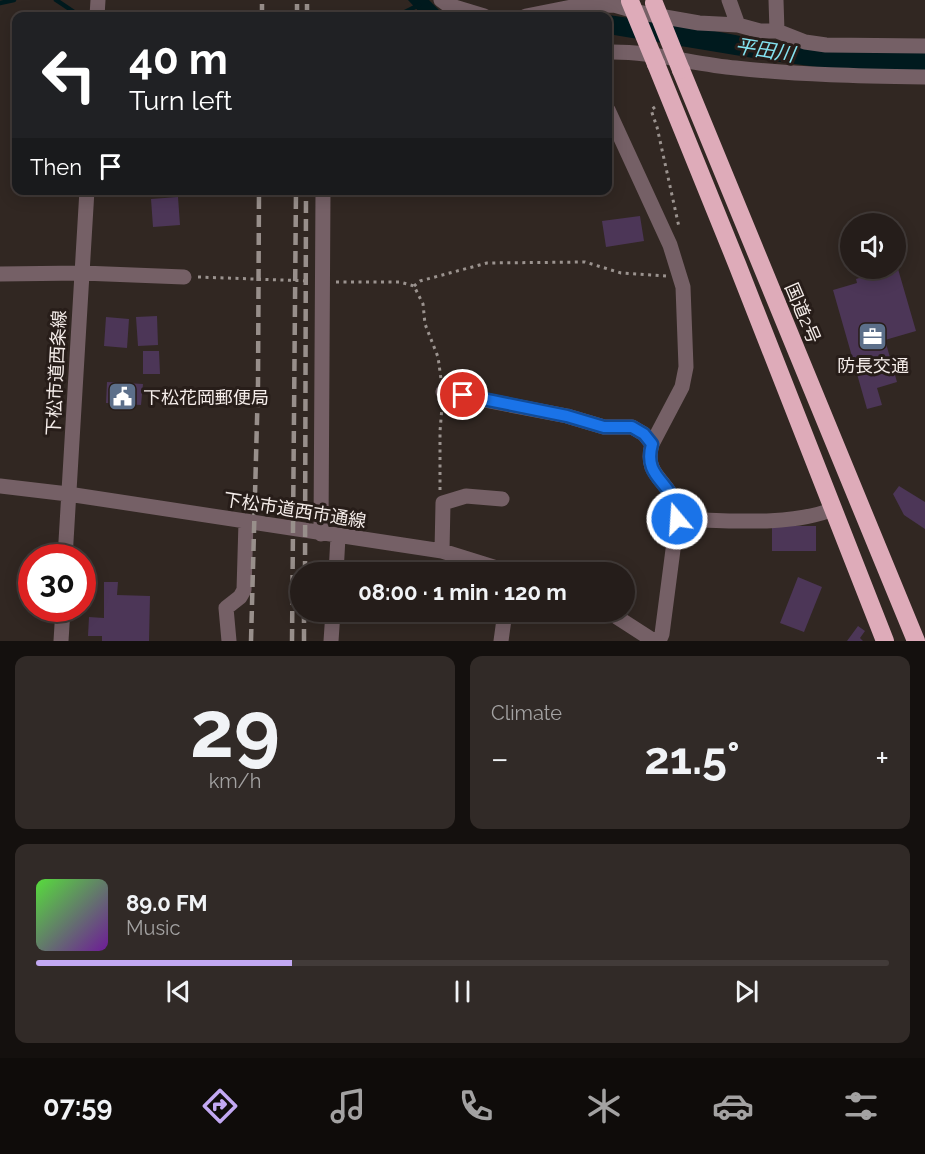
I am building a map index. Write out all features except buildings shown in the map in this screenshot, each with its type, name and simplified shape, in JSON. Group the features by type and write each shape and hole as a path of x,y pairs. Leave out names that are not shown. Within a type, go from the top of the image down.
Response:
{"highway":[{"path":"629,0 885,641"},
{"name":"国道2号","path":"653,1 916,641"}],"street":[{"path":"441,0 448,5 471,12"},
{"path":"729,0 738,25"},
{"path":"776,0 777,31"},
{"path":"547,12 614,5 642,13 699,23 738,25 760,31 777,31 805,42 826,45 925,46"},
{"path":"612,52 626,51 733,68 790,74 925,77"},
{"path":"612,119 670,245 679,272 683,287 686,367 682,387 652,444 650,453 652,470 677,506 662,634 656,641 625,622"},
{"name":"下松市道西条線","path":"66,544 87,195"},
{"path":"321,534 323,195"},
{"path":"0,274 82,273 184,277"},
{"path":"443,392 567,416 604,427 632,427 644,434 652,444"},
{"name":"下松市道西市通線","path":"0,486 442,551 477,562"},
{"path":"442,551 443,503 466,496 502,499"},
{"path":"677,519 762,520 817,516 833,509"},
{"path":"229,641 226,608 240,597 244,590 246,522"},
{"path":"337,562 338,537"},
{"path":"61,641 62,622"},
{"path":"331,641 332,622"},
{"path":"501,641 504,622"}],"path":[{"path":"669,97 651,110 681,233"},
{"path":"414,286 420,281 487,263 585,262 621,273 667,276 679,272"},
{"path":"184,277 400,282 414,286 423,304 425,324 438,357 443,392 440,431 440,493 443,503"}],"water":[{"path":"408,0 429,0 441,12 419,12"},
{"name":"平田川","path":"612,15 704,29 813,50 925,52 925,70 839,70 612,35"}],"waterway":[{"path":"0,3 14,0"},
{"path":"56,0 74,12"},
{"path":"405,12 419,5"}],"railway":[{"path":"262,0 262,12"},
{"path":"297,0 297,12"},
{"path":"307,0 307,12"},
{"path":"251,641 258,384 259,195"},
{"path":"292,641 296,195"},
{"path":"305,562 306,195"},
{"path":"304,622 304,641"}],"place":[{"name":"防長交通","path":"873,336"},
{"name":"下松花岡郵便局","path":"122,397"}],"route":[{"path":"463,395 567,416 604,427 632,427 644,434 652,444 650,453 652,470 673,498 677,506 677,519"}]}
